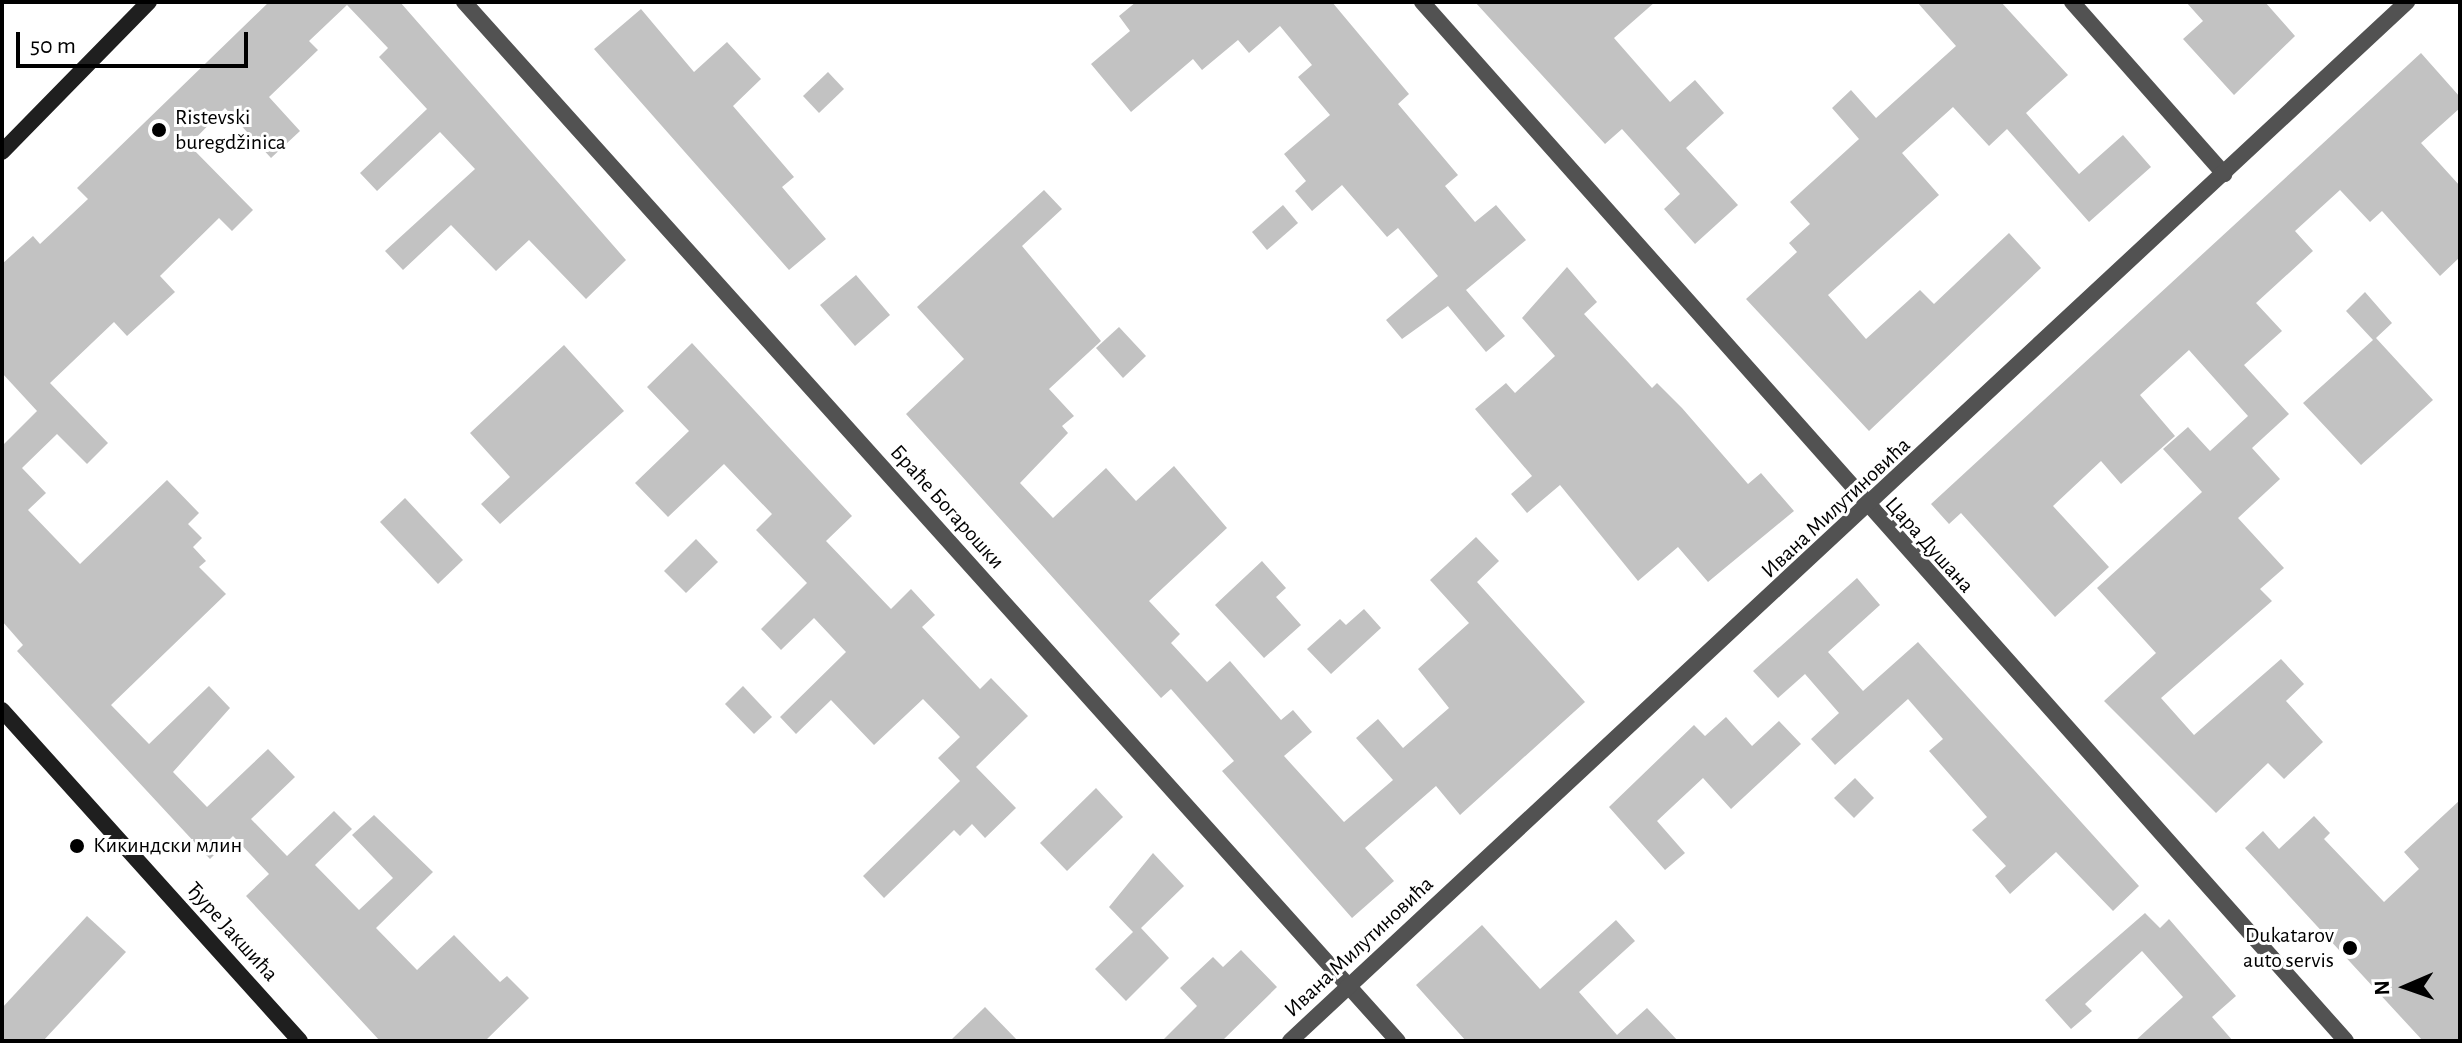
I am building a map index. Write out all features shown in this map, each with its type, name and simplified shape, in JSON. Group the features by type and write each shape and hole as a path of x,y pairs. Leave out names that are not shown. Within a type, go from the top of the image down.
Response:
{"main road":[{"path":"2,152 149,2"},
{"name":"Ђуре Јакшића","path":"2,710 300,1041"}],"street":[{"name":"Браће Богарошки","path":"464,2 1398,1041"},
{"name":"Цара Душана","path":"1422,2 1867,510 2346,1041"},
{"path":"2072,2 2224,174"},
{"name":"Ивана Милутиновића","path":"1290,1041 1867,510 2407,2"}],"building":[{"path":"269,2 400,2 626,260 586,299 529,240 496,271 451,225 403,270 385,251 475,169 440,132 377,191 360,173 427,109 379,57 388,48 347,5 309,41 318,50 269,97 300,131 271,158 225,108 189,145 253,210 232,231 219,218 160,276 175,292 127,336 114,322 50,383 108,443 87,464 57,434 22,468 46,493 28,510 80,564 167,480 199,513 188,524 202,538 193,547 206,561 199,567 226,594 111,705 149,744 209,686 230,708 173,772 207,807 268,749 295,777 251,819 287,856 334,811 352,829 315,865 359,910 393,878 352,835 374,815 433,872 376,928 417,970 454,935 500,982 507,976 529,998 485,1041 380,1041 246,896 269,874 233,836 210,859 17,651 23,645 2,621 2,446 37,411 2,373 2,264 33,236 40,244 88,199 77,188"},
{"path":"1136,2 1332,2 1409,94 1398,104 1458,175 1445,186 1475,222 1496,205 1526,240 1466,290 1505,336 1486,352 1448,306 1402,339 1386,320 1438,276 1398,228 1387,237 1342,185 1312,211 1295,191 1306,181 1284,154 1330,115 1298,77 1312,65 1280,26 1249,53 1238,40 1202,70 1193,59 1131,112 1091,64 1130,31 1119,16"},
{"path":"1475,2 1655,2 1614,38 1670,102 1695,80 1724,113 1686,148 1738,205 1695,244 1664,209 1680,194 1622,129 1605,144"},
{"path":"1917,2 2001,2 2068,75 2026,113 2079,174 2123,135 2151,167 2089,222 2007,129 1989,146 1953,107 1902,153 1939,195 1828,295 1866,339 1920,290 1934,304 2009,233 2041,268 1869,431 1746,299 1797,252 1789,243 1810,224 1790,202 1859,139 1832,108 1851,90 1876,118 1956,46"},
{"path":"2186,2 2265,2 2295,36 2234,95 2183,39 2203,21"},
{"path":"641,9 694,72 727,42 761,79 733,106 794,177 782,187 826,239 789,270 594,49"},
{"path":"2421,53 2460,97 2460,108 2421,143 2460,186 2460,257 2440,276 2382,211 2370,222 2340,190 2295,231 2313,251 2256,303 2282,331 2244,365 2289,414 2252,448 2280,479 2238,518 2284,568 2260,589 2272,601 2161,698 2194,735 2281,659 2304,684 2286,701 2323,742 2284,779 2268,763 2216,813 2104,701 2156,653 2097,588 2202,492 2163,449 2188,427 2210,451 2248,416 2189,350 2140,395 2175,436 2121,484 2101,461 2053,506 2109,567 2055,617 1961,513 1949,524 1931,504"},
{"path":"828,72 844,89 819,113 803,96"},
{"path":"1044,190 1062,209 1022,246 1101,341 1049,389 1074,416 1062,426 1068,433 1020,483 1053,518 1106,468 1136,501 1174,466 1227,528 1149,601 1180,634 1171,643 1207,682 1230,661 1281,720 1293,710 1312,732 1284,756 1344,822 1393,780 1356,738 1378,719 1403,748 1449,708 1418,669 1469,623 1430,580 1476,537 1499,561 1477,582 1585,702 1460,815 1436,786 1365,848 1394,881 1352,918 1222,771 1234,761 1171,689 1161,698 906,414 964,359 917,307"},
{"path":"1283,205 1298,223 1267,250 1252,232"},
{"path":"1567,267 1597,302 1584,314 1652,388 1657,383 1748,484 1761,473 1794,511 1708,582 1678,547 1638,581 1560,485 1527,513 1511,494 1532,476 1475,409 1506,383 1515,393 1555,356 1522,318"},
{"path":"856,275 890,315 855,346 820,305"},
{"path":"2365,292 2392,323 2376,338 2433,400 2361,465 2303,403 2373,340 2346,311"},
{"path":"1119,327 1146,356 1123,378 1096,348"},
{"path":"692,343 852,516 826,541 891,609 911,589 935,615 922,627 980,689 991,678 1028,716 976,767 1016,808 985,838 972,824 960,836 954,830 884,898 863,876 960,781 938,758 960,737 923,699 874,745 831,700 796,734 780,717 846,652 814,618 781,650 761,629 807,583 756,530 772,514 724,464 668,517 635,483 689,431 647,387"},
{"path":"564,345 624,411 500,524 481,504 510,477 470,433"},
{"path":"405,498 463,560 438,584 380,522"},
{"path":"696,539 718,562 686,593 664,571"},
{"path":"1262,561 1286,588 1276,597 1301,625 1264,658 1215,605"},
{"path":"1857,578 1880,605 1828,652 1863,691 1918,642 2139,886 2113,911 2056,852 2010,894 1995,876 2006,866 1972,830 1987,817 1929,751 1943,739 1908,699 1835,765 1811,739 1839,713 1805,674 1778,698 1753,671"},
{"path":"1364,609 1381,628 1331,674 1307,649 1340,619 1346,625"},
{"path":"743,686 772,717 754,734 725,704"},
{"path":"1726,717 1752,746 1779,721 1801,744 1731,809 1703,778 1657,821 1685,853 1665,870 1609,807 1694,725 1705,736"},
{"path":"1855,778 1874,798 1854,818 1834,798"},
{"path":"1096,788 1123,817 1067,871 1040,843"},
{"path":"2460,800 2460,1041 2423,1041 2245,848 2263,831 2279,849 2314,816 2330,833 2324,839 2384,902 2419,869 2404,852"},
{"path":"1153,853 1184,886 1141,928 1169,958 1126,1001 1095,969 1133,932 1109,907"},
{"path":"2145,913 2160,928 2169,919 2236,996 2212,1017 2233,1041 2135,1041 2183,997 2142,951 2085,1004 2092,1011 2071,1029 2045,1000"},
{"path":"87,916 126,952 43,1041 2,1041 2,1008"},
{"path":"1616,920 1635,941 1579,992 1617,1035 1647,1008 1678,1041 1466,1041 1416,985 1482,925 1540,989"},
{"path":"1241,950 1277,987 1222,1041 1162,1041 1197,1006 1180,988 1213,957 1223,967"},
{"path":"985,1007 1018,1041 950,1041"}],"place":[{"name":"Ristevski buregdžinica","path":"159,130"},
{"name":"Кикиндски млин","path":"77,846"},
{"name":"Dukatarov auto servis","path":"2350,948"}]}
